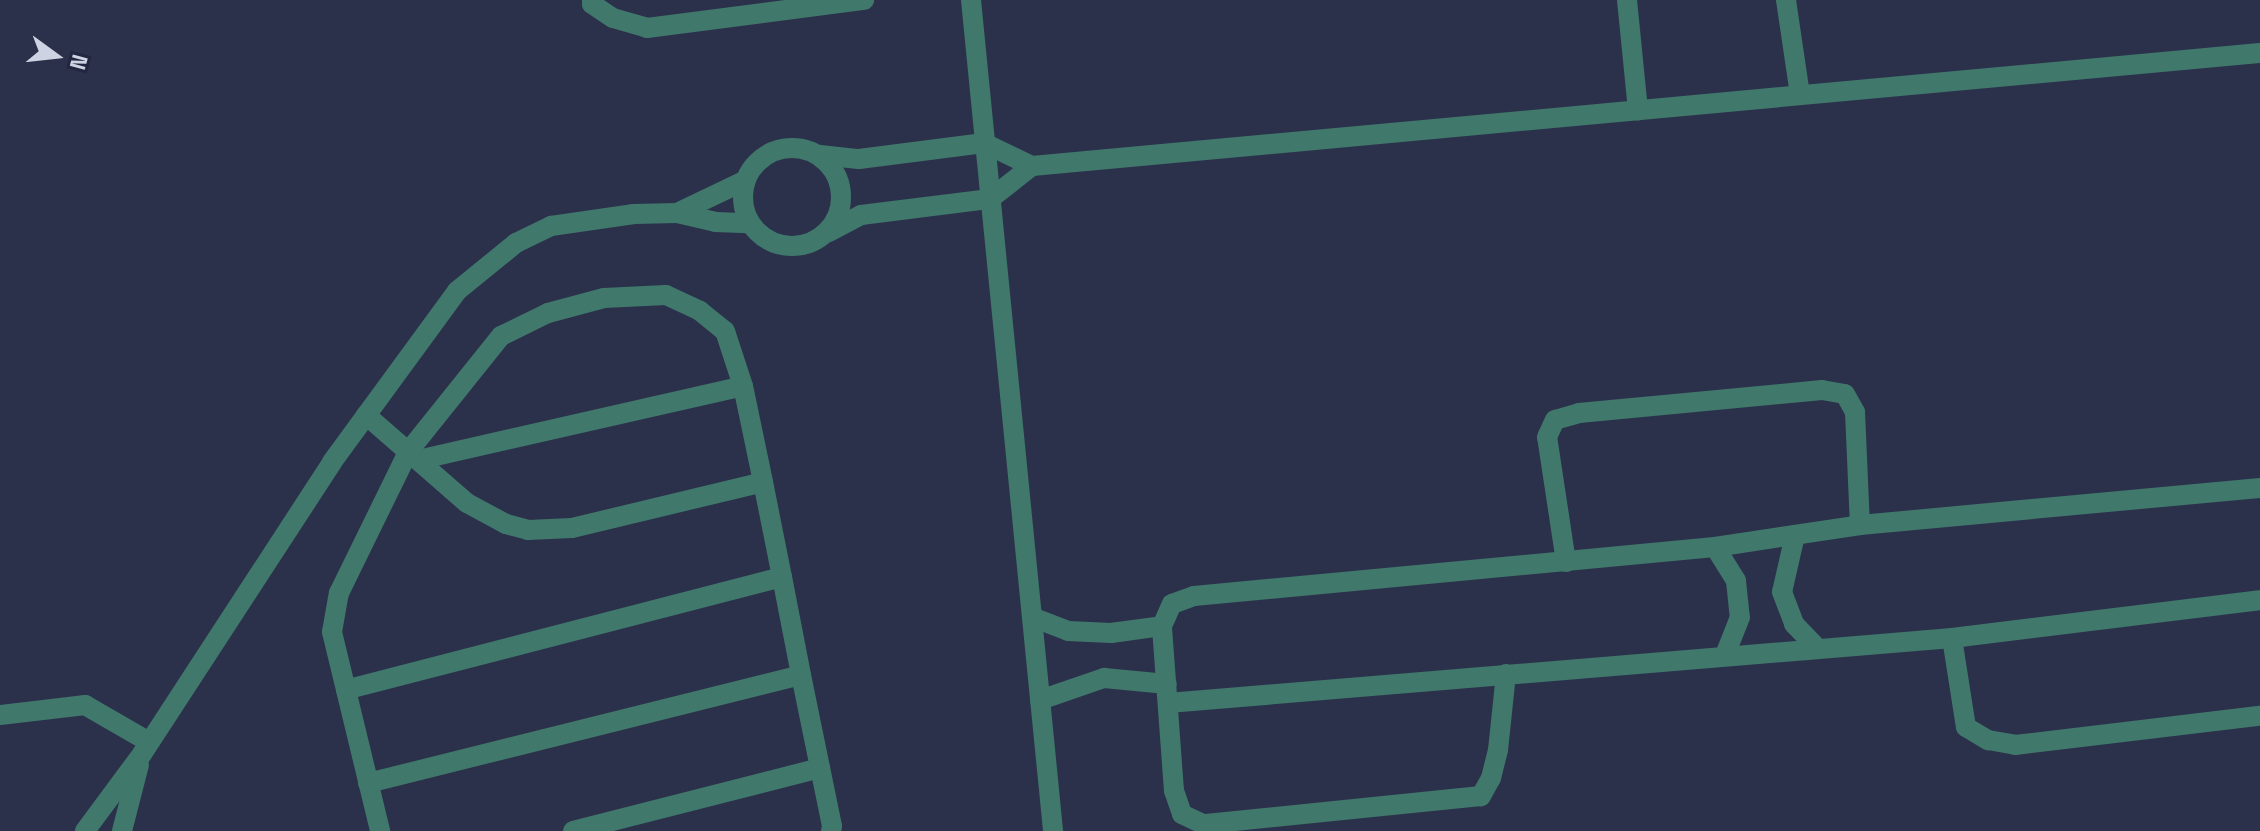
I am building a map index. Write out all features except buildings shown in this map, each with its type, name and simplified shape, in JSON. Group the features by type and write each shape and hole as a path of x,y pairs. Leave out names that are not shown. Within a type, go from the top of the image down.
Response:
{"lane":[{"path":"592,0 592,4 613,18 647,28 864,0"},
{"path":"971,0 1053,831"},
{"path":"1627,0 1638,110"},
{"path":"1786,0 1800,95"},
{"path":"1032,166 990,199 861,215 808,245 785,247 764,240 749,223 743,202 746,180 757,161 777,150 799,148 820,155 859,159 984,143 1032,166 2260,53"},
{"path":"820,155 835,172 842,193 839,215 826,233"},
{"path":"677,213 746,180"},
{"path":"85,831 146,748 366,415 457,291 516,243 551,226 634,214 677,213 715,222 749,223"},
{"path":"380,831 332,632 339,593 413,456 501,336 548,313 604,298 666,295 700,311 725,331 743,386 831,831"},
{"path":"413,456 743,386"},
{"path":"1566,562 1547,437 1555,420 1579,413 1822,390 1845,394 1855,412 1860,525"},
{"path":"366,415 486,516 517,527 550,531 763,482"},
{"path":"1506,674 1498,750 1491,778 1481,796 1203,824 1182,814 1174,791 1162,626 1172,604 1194,596 1715,547 1860,525 2260,488"},
{"path":"1795,535 1782,592 1794,624 1818,649"},
{"path":"1715,547 1736,581 1740,617 1725,655"},
{"path":"346,690 782,577"},
{"path":"1040,700 1104,678 1168,694 1506,674 1952,638 2260,600"},
{"path":"1032,617 1068,631 1111,633 1162,626"},
{"path":"1952,638 1966,727 1988,740 2015,745 2260,716"},
{"path":"368,783 801,675"},
{"path":"0,715 85,705 146,748"},
{"path":"122,831 146,748"},
{"path":"573,831 820,768"}]}
